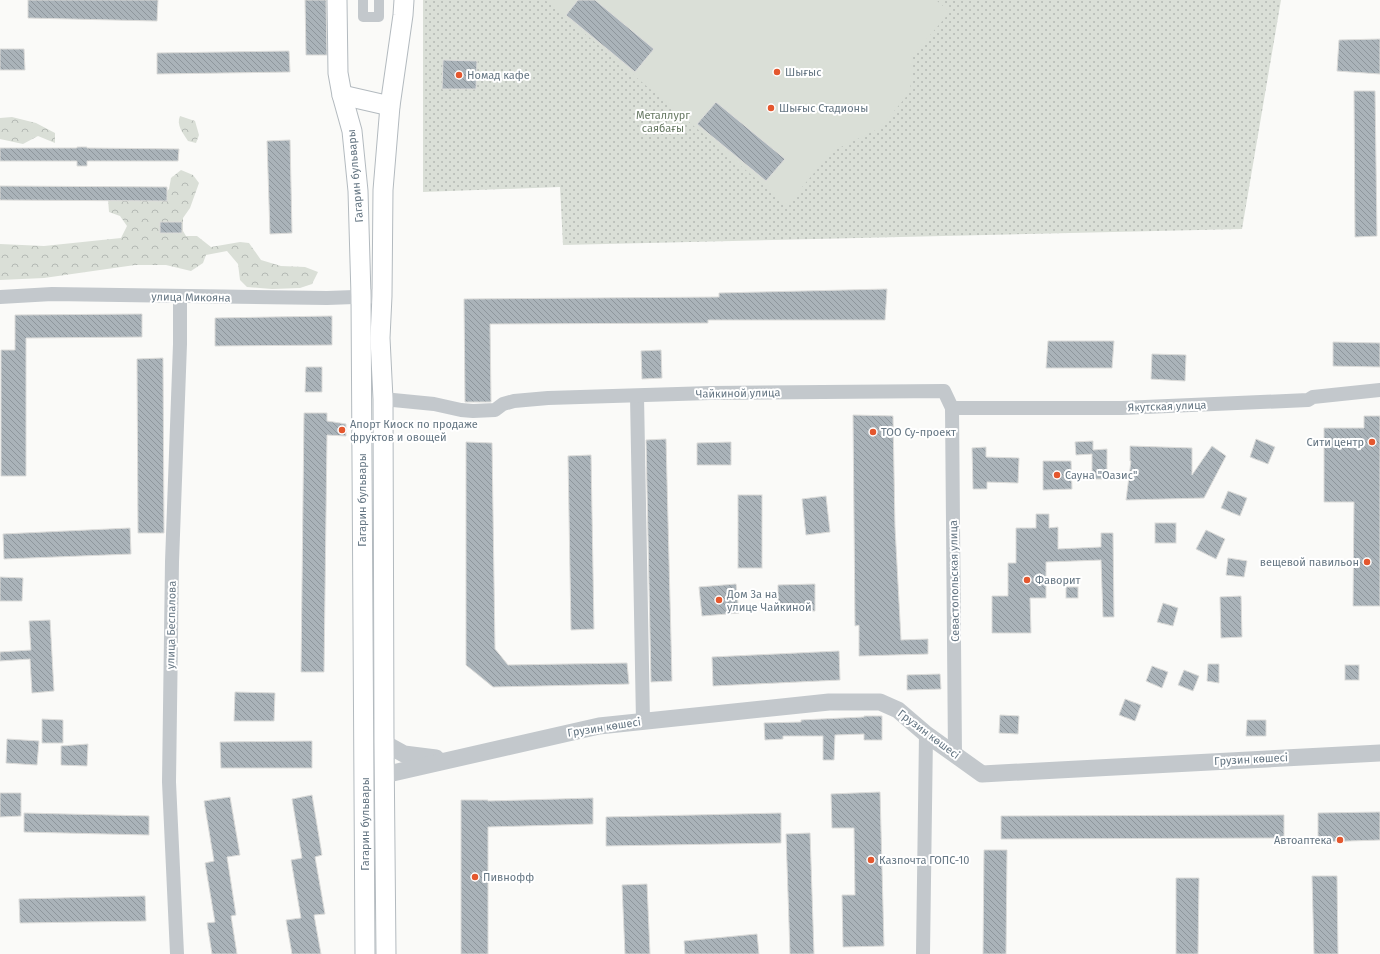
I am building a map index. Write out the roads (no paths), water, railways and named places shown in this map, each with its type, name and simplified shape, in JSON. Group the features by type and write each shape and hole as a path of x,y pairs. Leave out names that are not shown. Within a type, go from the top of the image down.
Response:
{"main road":[{"name":"Гагарин бульвары","path":"337,0 338,73 342,95 352,131 358,191 361,296 365,954"},
{"name":"Гагарин бульвары","path":"386,954 383,399 380,338 383,190 390,106 404,0"},
{"path":"342,95 390,106"},
{"path":"364,777 384,775"}],"street":[{"path":"363,0 363,17 379,17 379,0"},
{"name":"улица Микояна","path":"0,297 52,294 327,298 382,296"},
{"name":"улица Беспалова","path":"177,954 169,782 172,562 180,344 180,296"},
{"name":"Якутская улица","path":"952,408 1122,408 1308,400 1313,397 1380,390"},
{"name":"Чайкиной улица","path":"383,399 434,404 473,412 494,410 503,404 514,401 548,398 710,393 944,391 952,408"},
{"path":"637,396 643,721"},
{"name":"Севастопольская улица","path":"952,408 955,755"},
{"name":"Грузин көшесі","path":"384,775 599,726 829,702 880,702 898,710 926,734 982,774 1380,753"},
{"path":"923,954 926,734"},
{"path":"384,743 404,754 448,760"}],"place":[{"name":"Шығыс","path":"777,72"},
{"name":"Номад кафе","path":"459,75"},
{"name":"Шығыс Стадионы","path":"771,108"},
{"name":"Апорт Киоск по продаже фруктов и овощей","path":"342,430"},
{"name":"ТОО Су-проект","path":"873,432"},
{"name":"Сити центр","path":"1372,442"},
{"name":"Сауна \"Оазис\"","path":"1057,475"},
{"name":"вещевой павильон","path":"1367,562"},
{"name":"Фаворит","path":"1027,580"},
{"name":"Дом 3а на улице Чайкиной","path":"719,600"},
{"name":"Автоаптека","path":"1340,840"},
{"name":"Казпочта ГОПС-10","path":"871,860"},
{"name":"Пивнофф","path":"475,877"}],"park label":[{"name":"Металлург саябағы","path":"663,121"}]}
